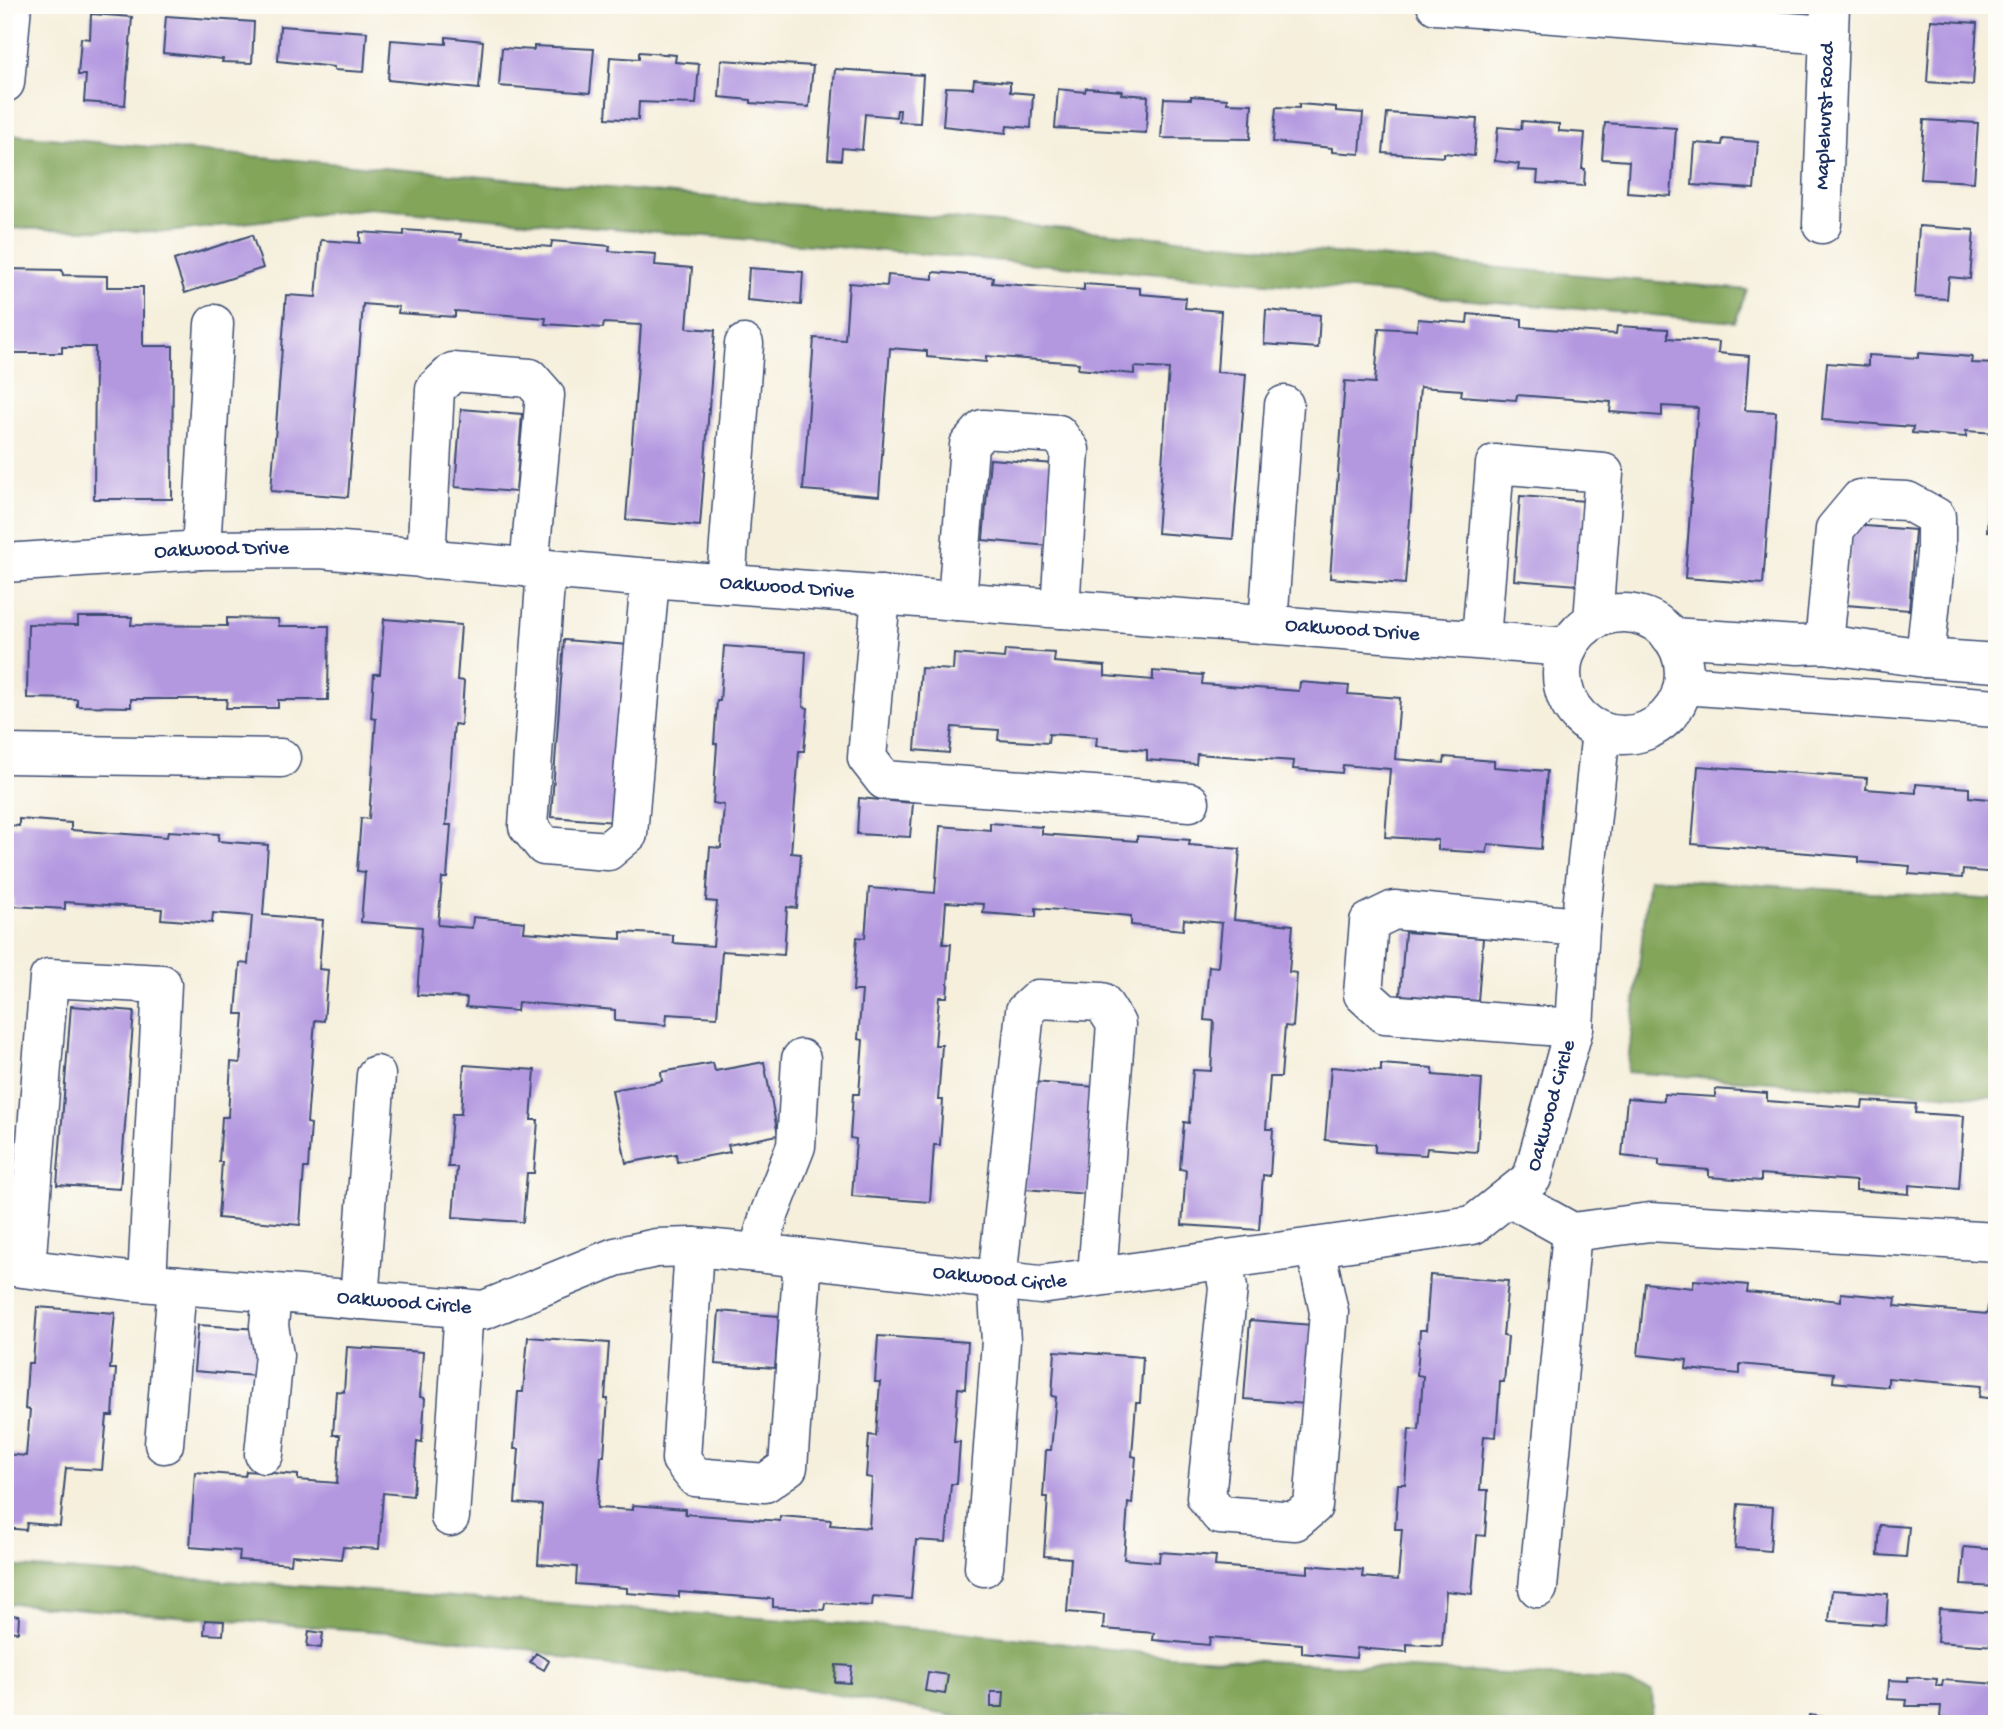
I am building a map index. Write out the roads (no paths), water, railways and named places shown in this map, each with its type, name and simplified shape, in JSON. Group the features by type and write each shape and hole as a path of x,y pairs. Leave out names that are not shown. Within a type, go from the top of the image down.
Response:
{"street":[{"path":"5,83 12,5"},
{"path":"1436,5 1829,20"},
{"name":"Maplehurst Road","path":"1822,224 1829,20"},
{"path":"201,550 214,324"},
{"path":"726,584 744,344"},
{"path":"426,560 435,388 453,372 530,378 545,395 528,827 544,846 608,851 628,835 650,578"},
{"path":"1268,624 1284,405"},
{"path":"957,601 969,445 983,429 1058,434 1070,450 1060,609"},
{"path":"1481,639 1494,464 1604,473 1580,634 1562,663 1562,683 1568,702 1580,718 1601,731 1615,735 1635,734 1654,726 1670,713 1683,685 1681,655 1671,637 1656,622 1637,615 1617,613 1580,634"},
{"path":"1824,644 1835,528 1860,499 1907,501 1936,517 1936,553 1925,658"},
{"name":"Oakwood Drive","path":"5,563 201,550 320,549 726,584 1481,639 1580,634"},
{"path":"881,595 867,758 884,780 1190,802"},
{"path":"1671,637 1798,645 1824,644 1925,658 1997,663"},
{"path":"1872,698 1874,651"},
{"path":"1683,685 1997,708"},
{"name":"Oakwood Circle","path":"16,1267 162,1283 484,1310 615,1257 656,1248 694,1247 758,1253 1040,1284 1473,1225 1532,1178 1574,1028 1580,927 1601,731"},
{"path":"5,754 281,758"},
{"path":"1574,1028 1385,1014 1363,994 1369,922 1394,910 1580,927"},
{"path":"16,1267 49,978 162,984 164,1444"},
{"path":"984,1567 1001,1341 997,1281 1024,1011 1038,999 1102,1002 1116,1024 1097,1276"},
{"path":"758,1253 769,1215 796,1146 801,1059"},
{"path":"359,1300 376,1075"},
{"path":"1508,1197 1572,1232 1650,1222 1997,1242"},
{"path":"1538,1588 1572,1232"},
{"path":"694,1247 681,1459 695,1477 765,1483 788,1467 803,1258"},
{"path":"1223,1259 1228,1288 1206,1497 1220,1515 1295,1521 1313,1506 1329,1312 1315,1247"},
{"path":"264,1454 274,1355 269,1326 272,1293"},
{"path":"450,1517 464,1308"}]}
